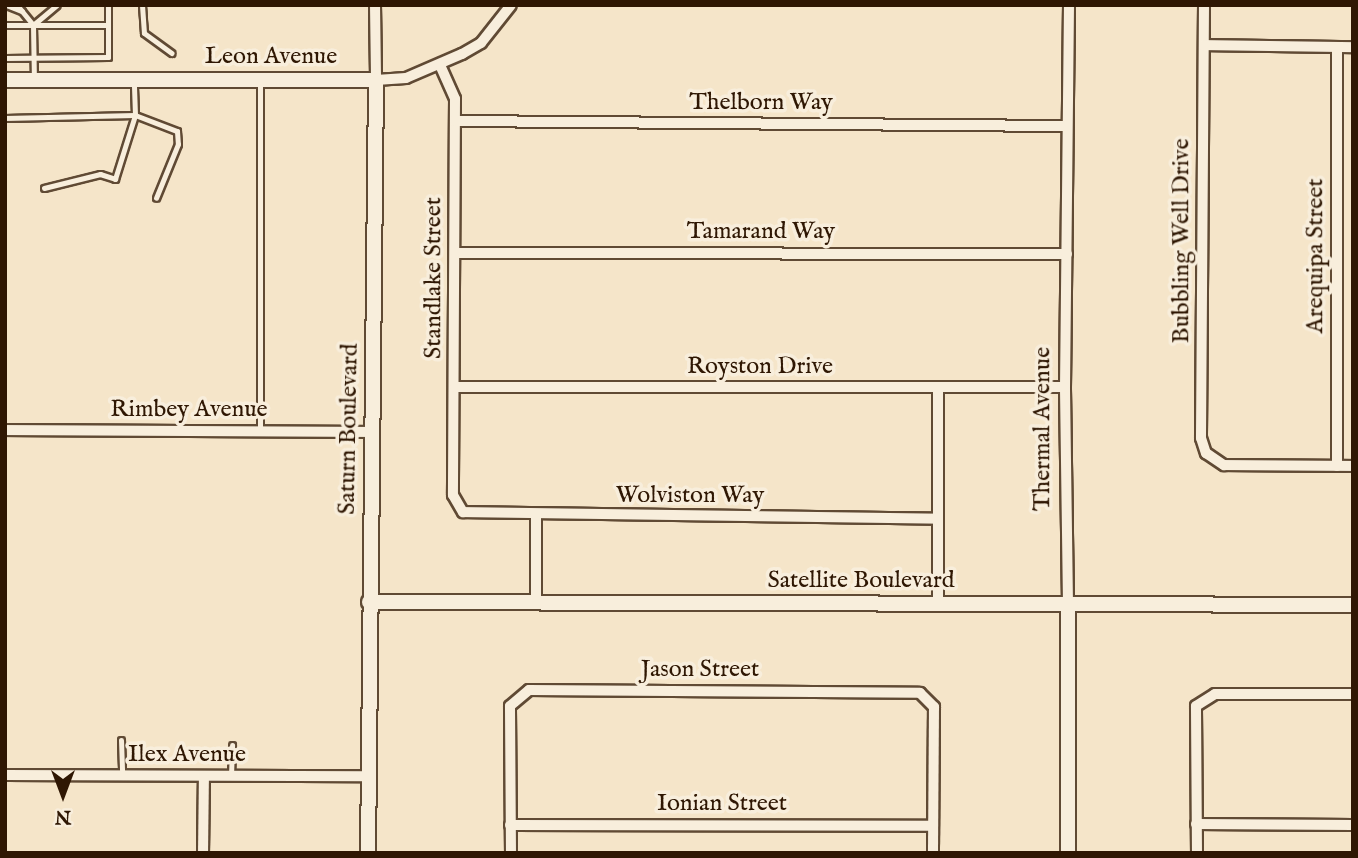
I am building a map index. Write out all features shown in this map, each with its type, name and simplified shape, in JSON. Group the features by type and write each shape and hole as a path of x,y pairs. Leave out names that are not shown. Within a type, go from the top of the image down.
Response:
{"street":[{"name":"Saturn Boulevard","path":"368,853 375,5"},
{"name":"Leon Avenue","path":"5,80 407,78 440,65 481,43 511,5"},
{"name":"Thermal Avenue","path":"1068,853 1065,387 1069,5"},
{"name":"Bubbling Well Drive","path":"1204,5 1201,438 1206,453 1224,465 1337,466"},
{"path":"1204,45 1353,47"},
{"name":"Arequipa Street","path":"1337,47 1337,466"},
{"name":"Standlake Street","path":"440,65 455,99 453,495"},
{"name":"Thelborn Way","path":"455,121 1067,126"},
{"name":"Tamarand Way","path":"456,253 1067,254"},
{"name":"Royston Drive","path":"455,387 1065,387"},
{"path":"938,389 938,604"},
{"name":"Rimbey Avenue","path":"5,430 373,432"},
{"path":"1337,466 1353,466"},
{"name":"Wolviston Way","path":"453,495 469,516 938,519"},
{"path":"536,517 536,603"},
{"name":"Satellite Boulevard","path":"369,602 1353,605"},
{"name":"Jason Street","path":"510,825 510,706 528,690 911,692 931,699 933,707 933,826"},
{"path":"1197,853 1196,706 1215,694 1353,694"},
{"name":"Ilex Avenue","path":"5,775 369,776"},
{"path":"203,853 204,776"},
{"path":"1196,824 1353,825"},
{"path":"510,825 511,853"},
{"name":"Ionian Street","path":"510,825 933,826"},
{"path":"933,826 933,853"}],"lane":[{"path":"6,5 25,12"},
{"path":"17,5 33,25 34,80"},
{"path":"33,25 51,7 57,5"},
{"path":"5,58 108,57 108,5"},
{"path":"142,5 144,33 172,53"},
{"path":"5,25 108,25"},
{"path":"260,78 260,432"},
{"path":"44,188 100,174 115,179 135,115 134,80"},
{"path":"5,118 135,115 177,131 178,144 156,198"},
{"path":"121,740 121,776"},
{"path":"231,776 232,745"}]}
